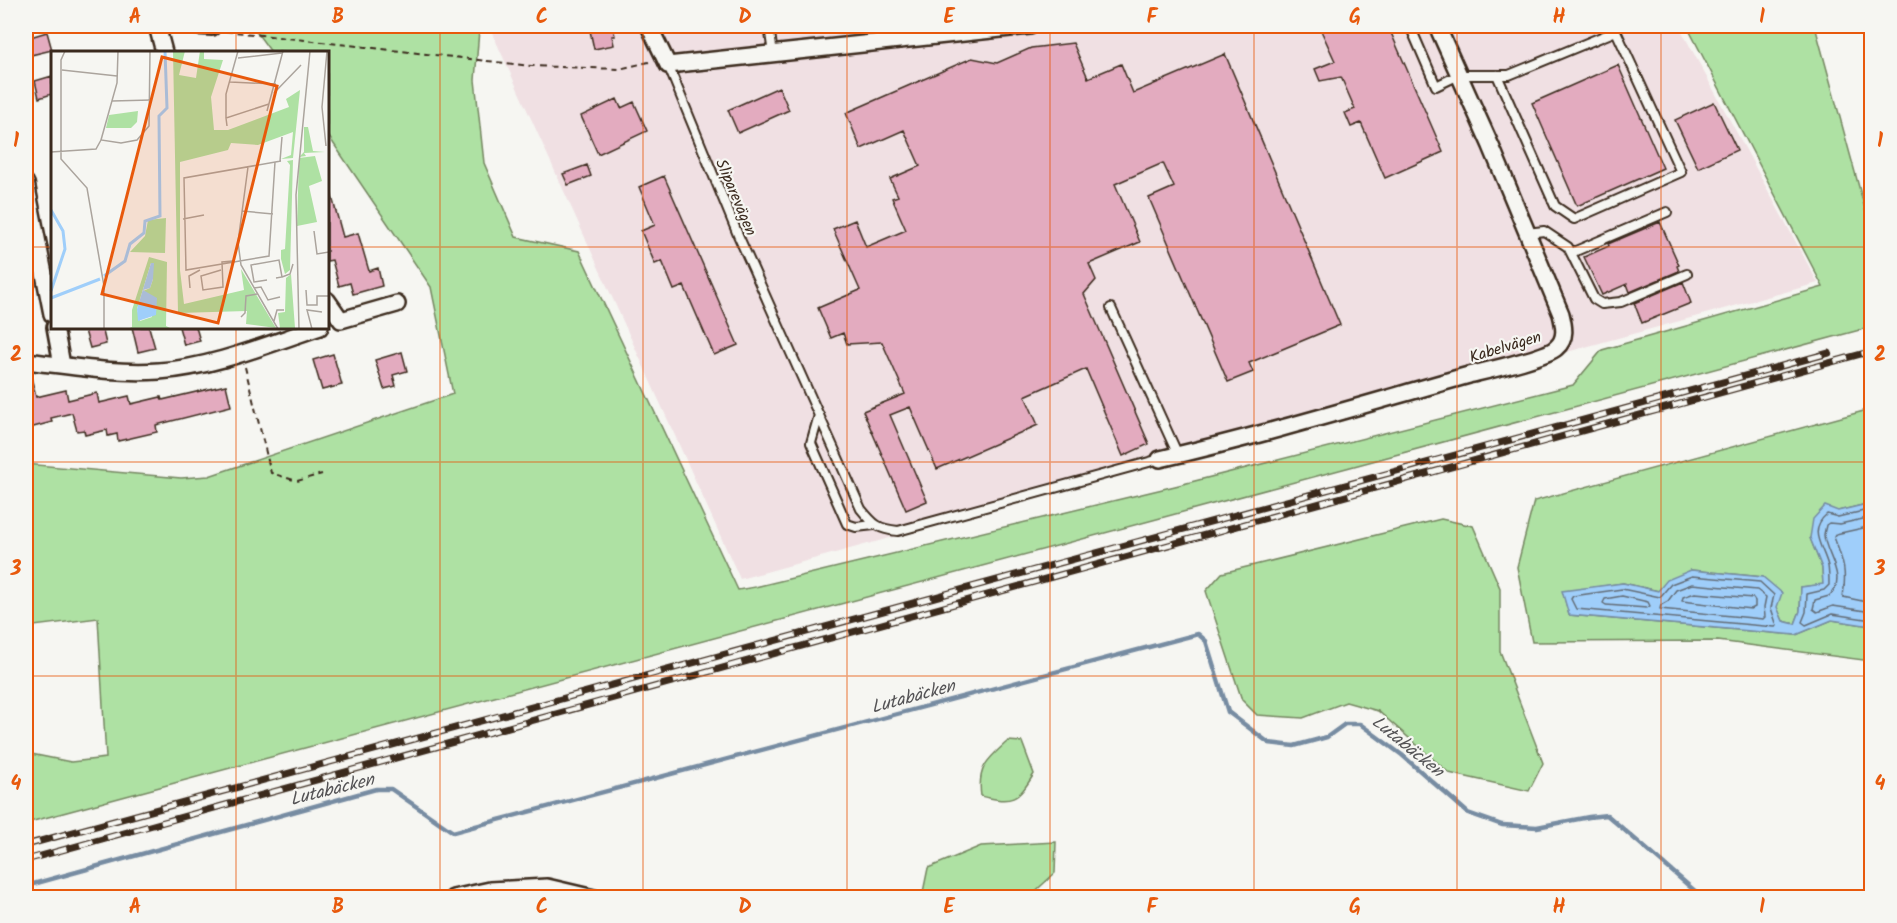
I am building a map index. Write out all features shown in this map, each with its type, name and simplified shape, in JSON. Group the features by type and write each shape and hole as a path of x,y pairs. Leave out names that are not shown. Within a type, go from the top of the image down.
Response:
{"street":[{"path":"157,26 164,51"},
{"path":"194,26 212,27"},
{"path":"649,26 661,63 773,54 1030,26"},
{"name":"Kabelvägen","path":"1160,459 1219,446 1551,352 1561,342 1564,327 1561,314 1437,26"},
{"path":"26,183 51,309"},
{"path":"328,303 334,322 397,304"},
{"path":"55,328 62,365"},
{"path":"26,361 132,371 159,371 190,367 317,328"},
{"path":"453,897 490,890 547,887 594,897"}],"lane":[{"path":"769,26 773,54"},
{"path":"1410,26 1436,86 1459,75 1497,75 1509,75 1616,31 1681,172 1574,219 1555,206 1497,75"},
{"name":"Sliparevägen","path":"661,63 861,509 874,525"},
{"path":"1571,253 1667,212"},
{"path":"1527,233 1545,231 1563,242 1594,299 1602,304 1621,302 1687,274"},
{"path":"1111,308 1178,455"},
{"path":"819,415 811,442 847,524 856,527 874,525 885,530 898,531 1160,459"}],"path":[{"path":"212,27 233,32 531,66 619,69 661,63"},
{"path":"241,353 271,473 297,481 322,474"}],"shaded area":[{"path":"489,26 1679,26 1818,283 740,579"}],"green space":[{"path":"252,26 477,26 479,30 475,80 484,163 516,237 579,251 738,590 1175,486 1573,385 1602,350 1823,287 1687,26 1815,26 1871,231 1871,327 26,823 26,753 71,762 106,758 98,618 26,627 26,464 181,478 209,476 453,394 431,287 328,135 328,51 270,51"},
{"path":"1871,409 1871,503 1838,511 1810,538 1822,568 1823,585 1801,587 1800,611 1795,624 1783,621 1763,577 1691,570 1659,591 1623,583 1563,592 1569,615 1796,635 1832,620 1871,626 1871,661 1718,641 1532,642 1517,567 1534,501"},
{"path":"1441,519 1473,526 1500,588 1500,651 1543,763 1529,791 1449,773 1378,711 1346,702 1303,718 1257,715 1242,700 1206,591 1222,573"},
{"path":"1008,741 1022,742 1034,774 1023,790 1013,798 1000,800 981,796 981,778 986,764"},
{"path":"1056,842 1055,873 1029,897 922,897 928,868 981,846"}],"water":[{"path":"1871,503 1871,626 1832,620 1796,635 1569,615 1562,591 1623,583 1658,591 1667,580 1691,570 1763,577 1782,593 1777,607 1783,621 1795,624 1800,611 1801,587 1823,584 1822,568 1810,538 1813,519 1825,506 1838,511"}],"building":[{"path":"589,26 613,26 614,45 594,49"},
{"path":"1319,26 1388,26 1443,152 1385,178 1361,123 1351,127 1345,113 1355,109 1341,77 1320,81 1315,69 1335,61"},
{"path":"47,32 52,50 31,55 27,38"},
{"path":"1073,43 1088,78 1121,64 1133,93 1225,54 1340,325 1249,363 1253,372 1228,382 1149,198 1174,187 1163,163 1115,184 1140,242 1089,264 1096,280 1084,294 1149,444 1123,456 1086,369 1025,396 1038,425 937,469 910,407 890,415 927,501 906,510 863,411 905,394 882,342 847,344 843,333 831,338 818,308 860,290 833,229 855,220 866,247 906,230 892,198 898,196 890,179 920,166 904,130 861,149 846,113 972,58 997,63 1031,48"},
{"path":"1618,65 1663,168 1577,206 1532,103"},
{"path":"51,76 51,94 39,98 35,81"},
{"path":"779,87 789,110 738,133 728,110"},
{"path":"617,99 621,108 634,102 647,131 598,154 581,116"},
{"path":"1714,102 1737,150 1698,168 1675,120"},
{"path":"587,165 591,176 568,185 563,174"},
{"path":"664,176 738,345 714,355 684,286 674,290 662,261 655,264 641,231 655,225 639,187"},
{"path":"328,193 331,193 343,237 358,233 369,271 378,268 382,286 353,294 350,283 339,286 332,260 328,261"},
{"path":"1660,222 1679,265 1677,266 1679,271 1630,292 1627,284 1602,295 1584,257"},
{"path":"1683,282 1691,303 1642,323 1634,303"},
{"path":"84,328 102,328 106,344 90,348"},
{"path":"132,328 149,328 155,348 138,352"},
{"path":"179,328 196,328 200,341 184,345"},
{"path":"402,352 407,371 393,375 396,386 384,389 375,360"},
{"path":"333,354 342,385 322,390 313,360"},
{"path":"26,373 30,373 36,397 66,390 68,400 97,393 99,403 129,396 131,404 161,397 162,400 226,385 231,406 156,425 157,432 118,441 117,434 108,436 107,430 85,435 84,430 77,431 72,413 51,418 52,422 26,429"}],"waterway":[{"name":"Lutabäcken","path":"26,886 376,789 391,789 453,832 1198,634 1206,641 1228,712 1269,743 1294,746 1327,737 1345,724 1360,724 1402,755 1468,813 1502,825 1537,827 1607,815 1703,898"}],"railway":[{"path":"26,860 1872,351"},
{"path":"26,845 1829,353"}]}
